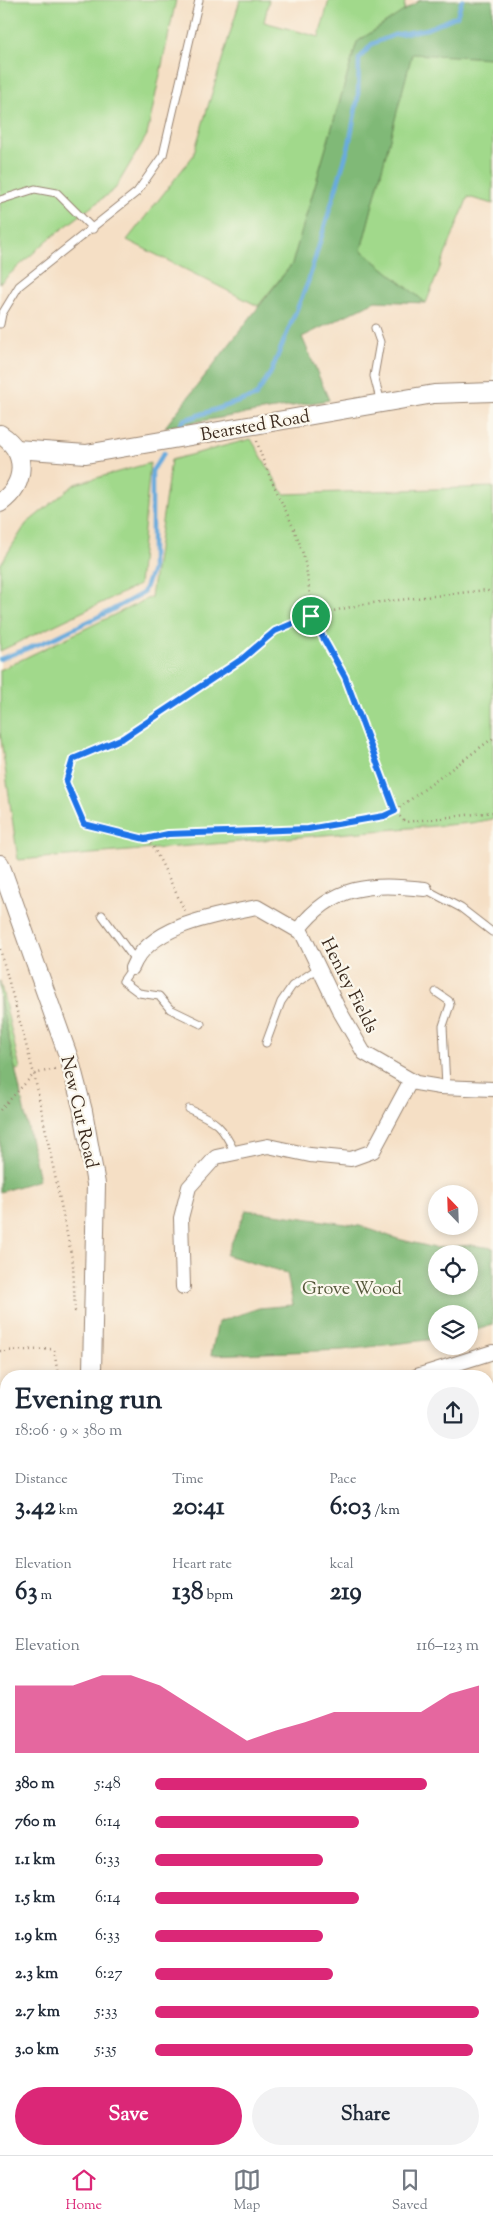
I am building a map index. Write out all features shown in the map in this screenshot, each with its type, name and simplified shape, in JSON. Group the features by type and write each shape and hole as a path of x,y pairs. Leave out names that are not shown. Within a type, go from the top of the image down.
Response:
{"street":[{"name":"Bearsted Road","path":"7,438 86,454 434,394 493,392"},
{"path":"0,503 10,496 17,485 21,473 20,461 7,438"},
{"name":"New Cut Road","path":"0,864 72,1066 83,1111 96,1184 93,1370"},
{"path":"298,930 312,913 335,896 364,888 394,886 425,889"},
{"name":"Henley Fields","path":"134,964 163,933 205,918 257,907 302,933 339,1010 364,1053 416,1083 446,1087 493,1089"},
{"path":"183,1287 181,1218 188,1187 216,1157 268,1146 310,1155 350,1159 372,1151 411,1080"},
{"path":"436,1370 493,1352"}],"lane":[{"path":"0,324 2,314 19,286 93,229 137,192 163,155 199,0"},
{"path":"0,200 35,189 58,193 93,229"},
{"path":"375,328 380,342 374,376 381,403"},
{"path":"425,889 461,908 492,932"},
{"path":"102,915 134,964 123,980 139,993 159,996 170,1009 202,1024"},
{"path":"266,1043 281,1002 292,986 320,967"},
{"path":"436,992 449,1001 450,1005 443,1026 446,1087"},
{"path":"189,1108 213,1120 221,1128 235,1153"}],"path":[{"path":"254,425 263,464 301,546 306,565 311,604 316,616"},
{"path":"493,589 364,604 311,616 275,631 242,659 123,738 73,759 66,782 84,824 145,839 168,834 308,829 384,816 395,811 493,738"},
{"path":"486,590 493,593"},
{"path":"311,616 345,677 395,811 405,822 493,812"},
{"path":"149,838 191,923"},
{"path":"0,949 34,1074 72,1263 75,1311 93,1308"},
{"path":"0,1110 34,1074 72,1066"},
{"path":"0,1351 54,1349 57,1370"}],"green space":[{"path":"0,0 176,0 147,135 115,189 49,239 0,283"},
{"path":"240,0 269,0 264,22 319,37 329,0 405,0 404,11 357,42 292,264 258,306 127,240 193,156"},
{"path":"420,0 493,0 493,58 412,54 361,250 426,303 375,301 302,337 329,400 165,427 292,264 357,42"},
{"path":"412,53 493,58 493,204 468,197 426,303 361,250"},
{"path":"251,439 284,494 493,487 493,819 471,823 18,860 0,732 0,670 151,597 171,460"},
{"path":"150,463 139,585 0,651 0,565 26,524 75,484"},
{"path":"0,981 20,1069 0,1073"},
{"path":"0,997 39,1180 0,1192"},
{"name":"Grove Wood","path":"246,1210 360,1226 398,1239 428,1246 428,1295 478,1295 478,1246 493,1248 493,1325 478,1329 478,1305 428,1305 428,1340 343,1350 211,1355 218,1322 259,1308 293,1305 287,1273 226,1255"}],"waterway":[{"path":"181,424 184,420 256,396 271,372 308,282 349,145 358,97 359,59 372,44 394,35 427,29 457,16 462,0"},
{"path":"0,659 52,639 143,593 152,570 152,471 164,453"}],"route":[{"path":"311,616 345,677 395,811 384,816 308,829 168,834 145,839 84,824 66,782 73,759 123,738 242,659 275,631 311,616"}]}
